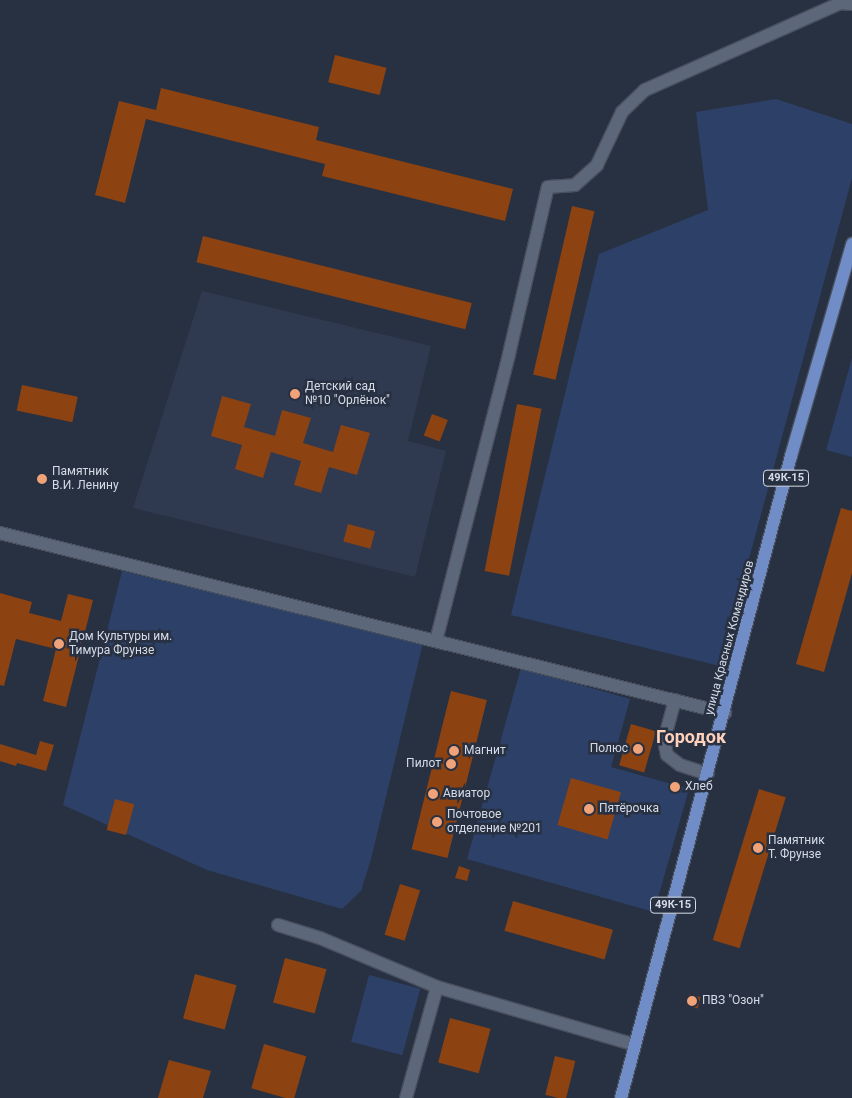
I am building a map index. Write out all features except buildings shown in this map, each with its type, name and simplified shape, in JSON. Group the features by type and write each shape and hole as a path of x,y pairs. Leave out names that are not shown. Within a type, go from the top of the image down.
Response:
{"main road":[{"name":"улица Красных Командиров","path":"621,1098 725,713 791,456 852,244"}],"street":[{"path":"436,641 509,354 548,187 575,184 597,165 622,112 645,90 840,3 852,4"},
{"path":"0,533 725,713"},
{"path":"675,700 664,740 667,755 680,765 708,774"},
{"path":"278,925 320,938 437,987 635,1045"},
{"path":"406,1098 437,987"}],"shaded area":[{"path":"776,99 852,124 852,178 720,666 511,615 599,254 708,210 696,112"},
{"name":"Детский сад №10 \"Орлёнок\"","path":"202,291 431,346 408,441 446,451 415,577 133,508"},
{"path":"852,358 852,457 826,450"},
{"path":"122,571 423,643 371,859 361,891 342,909 207,870 63,805"},
{"path":"521,668 630,699 611,767 689,789 654,912 467,859"},
{"path":"369,975 420,989 402,1055 351,1042"}],"place":[{"name":"Детский сад №10 \"Орлёнок\"","path":"295,394"},
{"name":"Памятник В.И. Ленину","path":"42,479"},
{"name":"Дом Культуры им. Тимура Фрунзе","path":"59,644"},
{"name":"Полюс","path":"638,749"},
{"name":"Магнит","path":"454,751"},
{"name":"Пилот","path":"451,764"},
{"name":"Хлеб","path":"675,787"},
{"name":"Авиатор","path":"433,794"},
{"name":"Пятёрочка","path":"589,809"},
{"name":"Почтовое отделение №201","path":"437,822"},
{"name":"Памятник Т. Фрунзе","path":"758,848"},
{"name":"ПВЗ \"Озон\"","path":"692,1001"}],"district":[{"name":"Городок","path":"691,737"}]}
